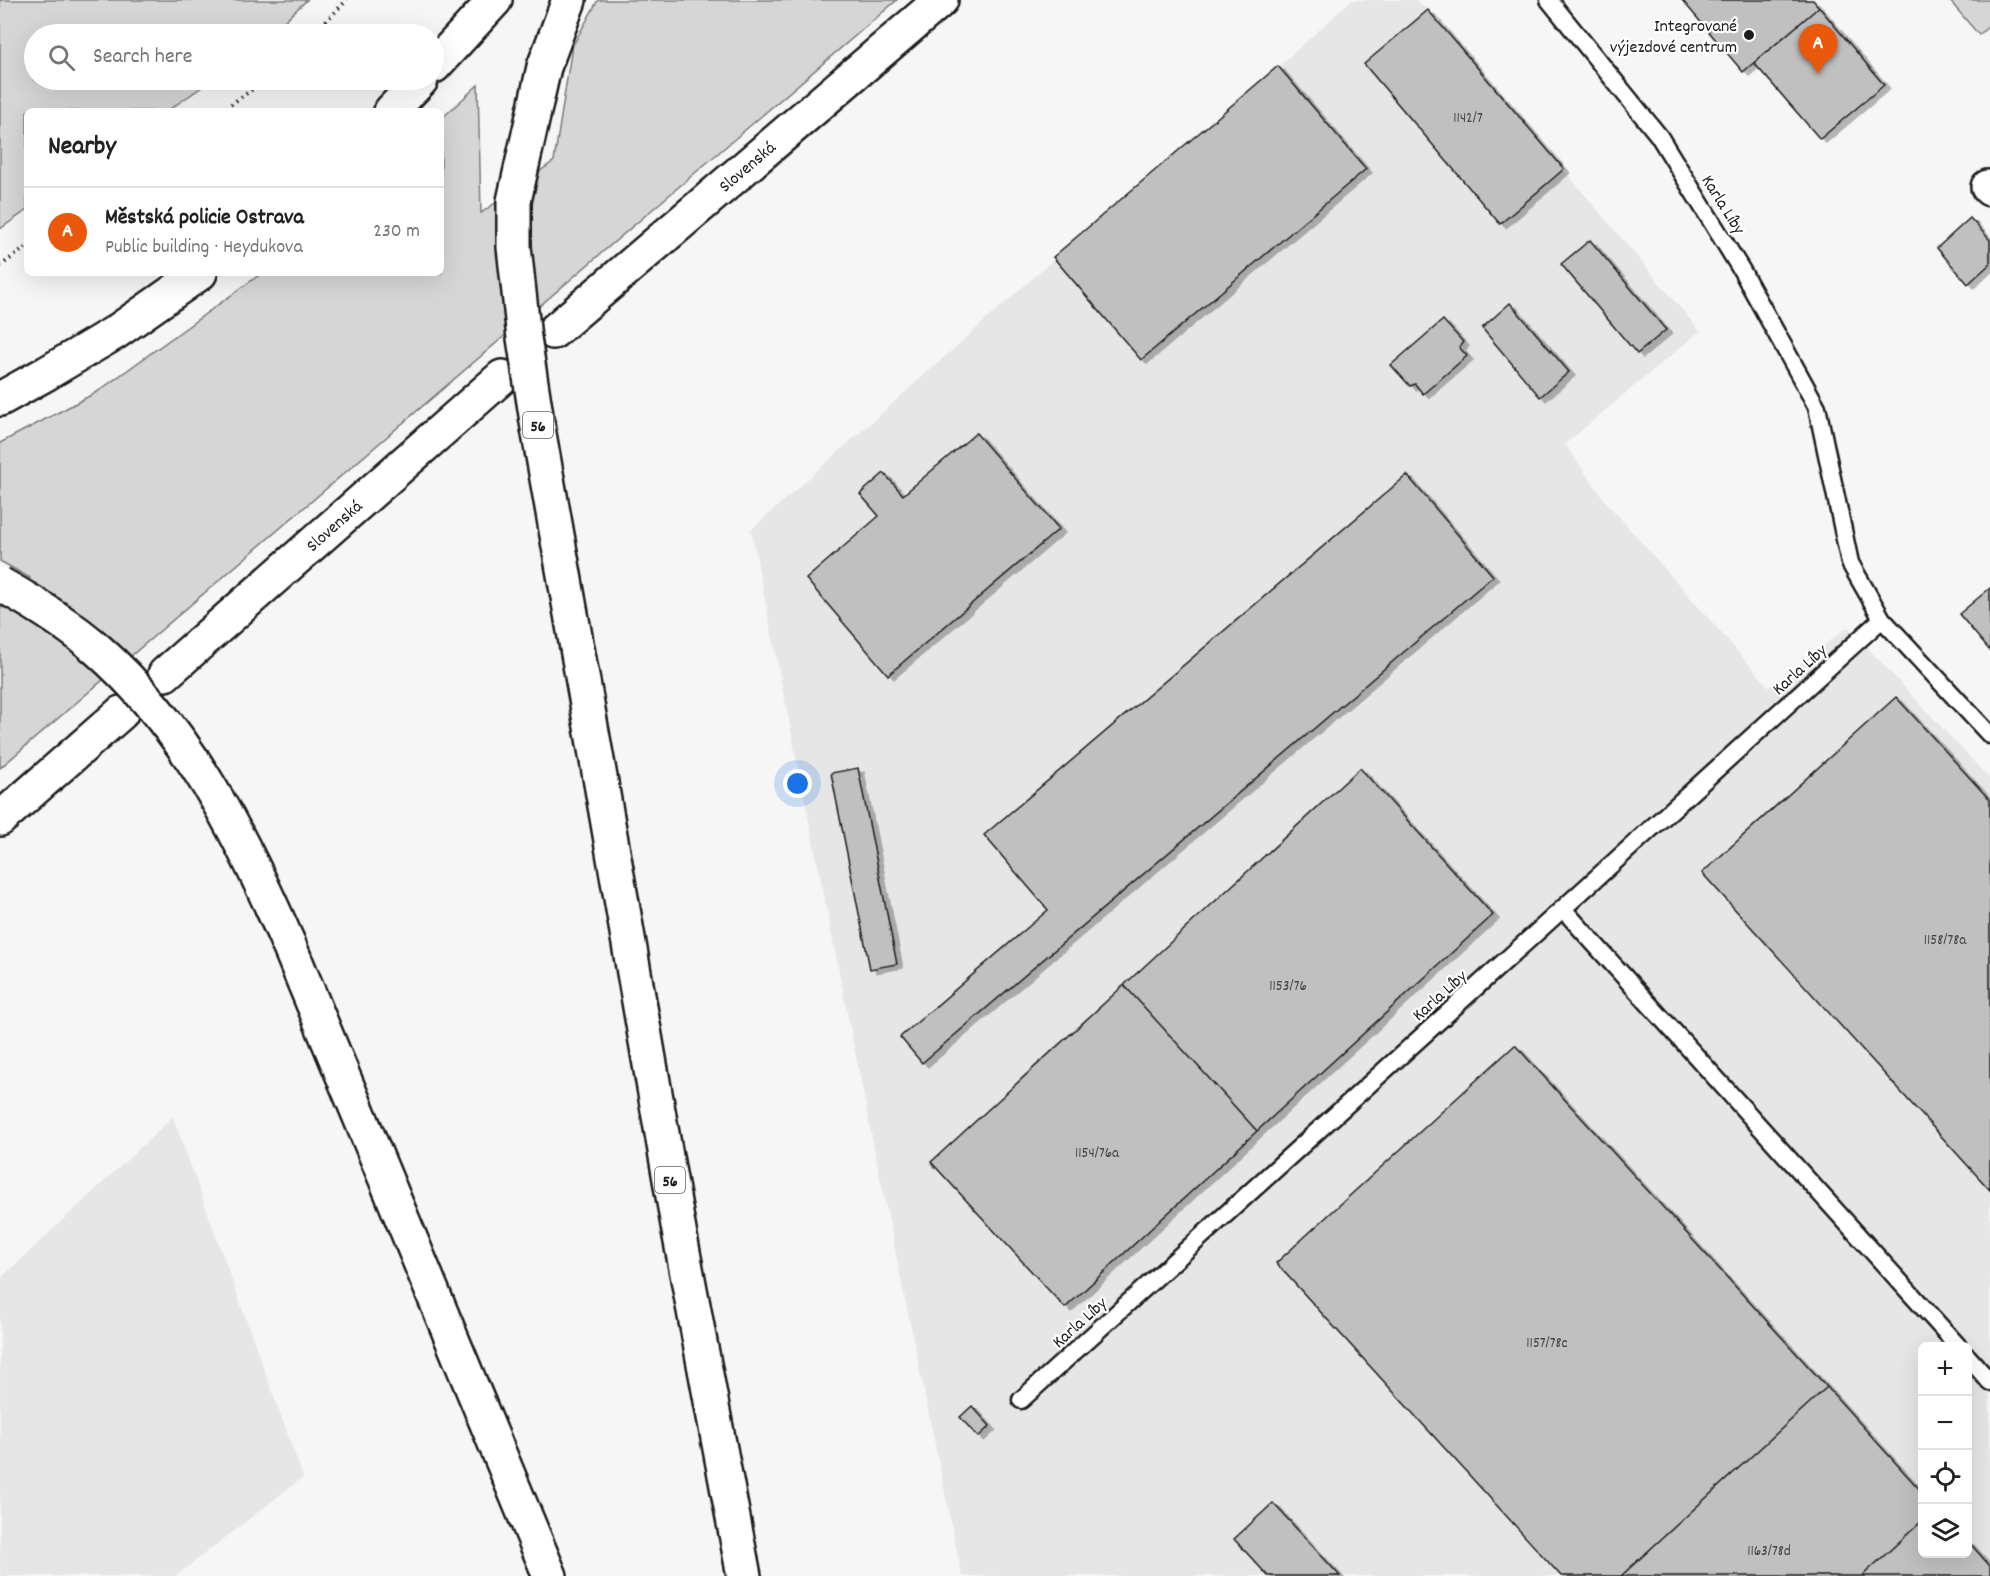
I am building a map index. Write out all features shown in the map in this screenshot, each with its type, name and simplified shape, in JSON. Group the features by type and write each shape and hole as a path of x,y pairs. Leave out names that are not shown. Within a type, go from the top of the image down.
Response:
{"main road":[{"path":"444,55 495,0"},
{"name":"56","path":"569,0 544,67 514,201 514,247 524,338 679,1231 744,1576"},
{"name":"Slovenská","path":"553,333 941,0"},
{"path":"394,108 411,90"},
{"path":"0,399 116,333 196,276"},
{"name":"Slovenská","path":"165,674 502,377"},
{"path":"0,584 40,606 98,650 148,701 192,757 228,817 260,880 288,944 550,1576"},
{"path":"0,819 121,713"}],"lane":[{"name":"Karla Líby","path":"1549,0 1659,136 1742,271 1817,407 1850,563 1882,619 1990,735"},
{"name":"Karla Líby","path":"1022,1400 1882,619"},
{"path":"1563,909 1953,1342"},
{"path":"1972,1362 1990,1382"}],"path":[{"path":"323,24 347,0"},
{"path":"225,108 251,90"},
{"path":"0,266 24,249"}],"shaded area":[{"path":"0,0 307,0 281,24 24,24 24,90 197,90 171,108 24,108 24,212 0,229"},
{"path":"598,0 897,0 0,768 0,610 30,578 0,561 0,443 97,392 258,276 444,276 444,116 478,85 481,213 554,161 572,47"},
{"path":"1352,0 1415,0 1431,13 1700,331 1565,444 1606,502 1769,687 1848,627 1990,779 1990,1576 962,1576 751,530 1054,259 1278,67"},
{"path":"1949,0 1990,0 1990,25 1979,35"},
{"path":"173,1117 303,1477 176,1576 0,1576 0,1279"}],"building":[{"name":"Integrované výjezdové centrum","path":"1682,0 1813,0 1819,7 1743,72"},
{"path":"1819,7 1884,85 1820,139 1754,63"},
{"path":"1428,10 1564,169 1500,224 1364,64"},
{"path":"1278,66 1366,169 1141,360 1053,257"},
{"path":"1970,218 1990,240 1990,264 1968,284 1937,248"},
{"path":"1590,240 1666,330 1637,354 1561,264"},
{"path":"1510,303 1569,372 1540,397 1482,328"},
{"path":"1443,320 1463,342 1459,347 1467,356 1423,394 1415,384 1410,386 1391,365"},
{"path":"976,433 1059,529 888,675 806,579 879,516 860,494 884,473 903,495"},
{"path":"1407,475 1493,576 922,1063 900,1037 1048,910 984,835"},
{"path":"1990,588 1990,651 1959,614"},
{"path":"1896,697 1990,800 1990,1190 1702,873"},
{"path":"858,768 897,964 870,969 831,773"},
{"path":"1360,768 1493,915 1257,1131 1124,985"},
{"path":"1124,985 1257,1131 1065,1308 931,1162"},
{"path":"1515,1045 1827,1387 1621,1576 1561,1576 1276,1263"},
{"path":"1827,1387 1918,1488 1918,1525 1862,1576 1621,1576"},
{"path":"972,1406 990,1426 978,1437 960,1417"},
{"path":"1273,1503 1340,1576 1268,1576 1234,1539"},
{"path":"1918,1525 1918,1558 1972,1558 1972,1546 1990,1566 1990,1576 1862,1576"}],"place":[{"name":"Integrované výjezdové centrum","path":"1749,35"},
{"name":"Městská policie Ostrava","path":"1818,74"}]}
